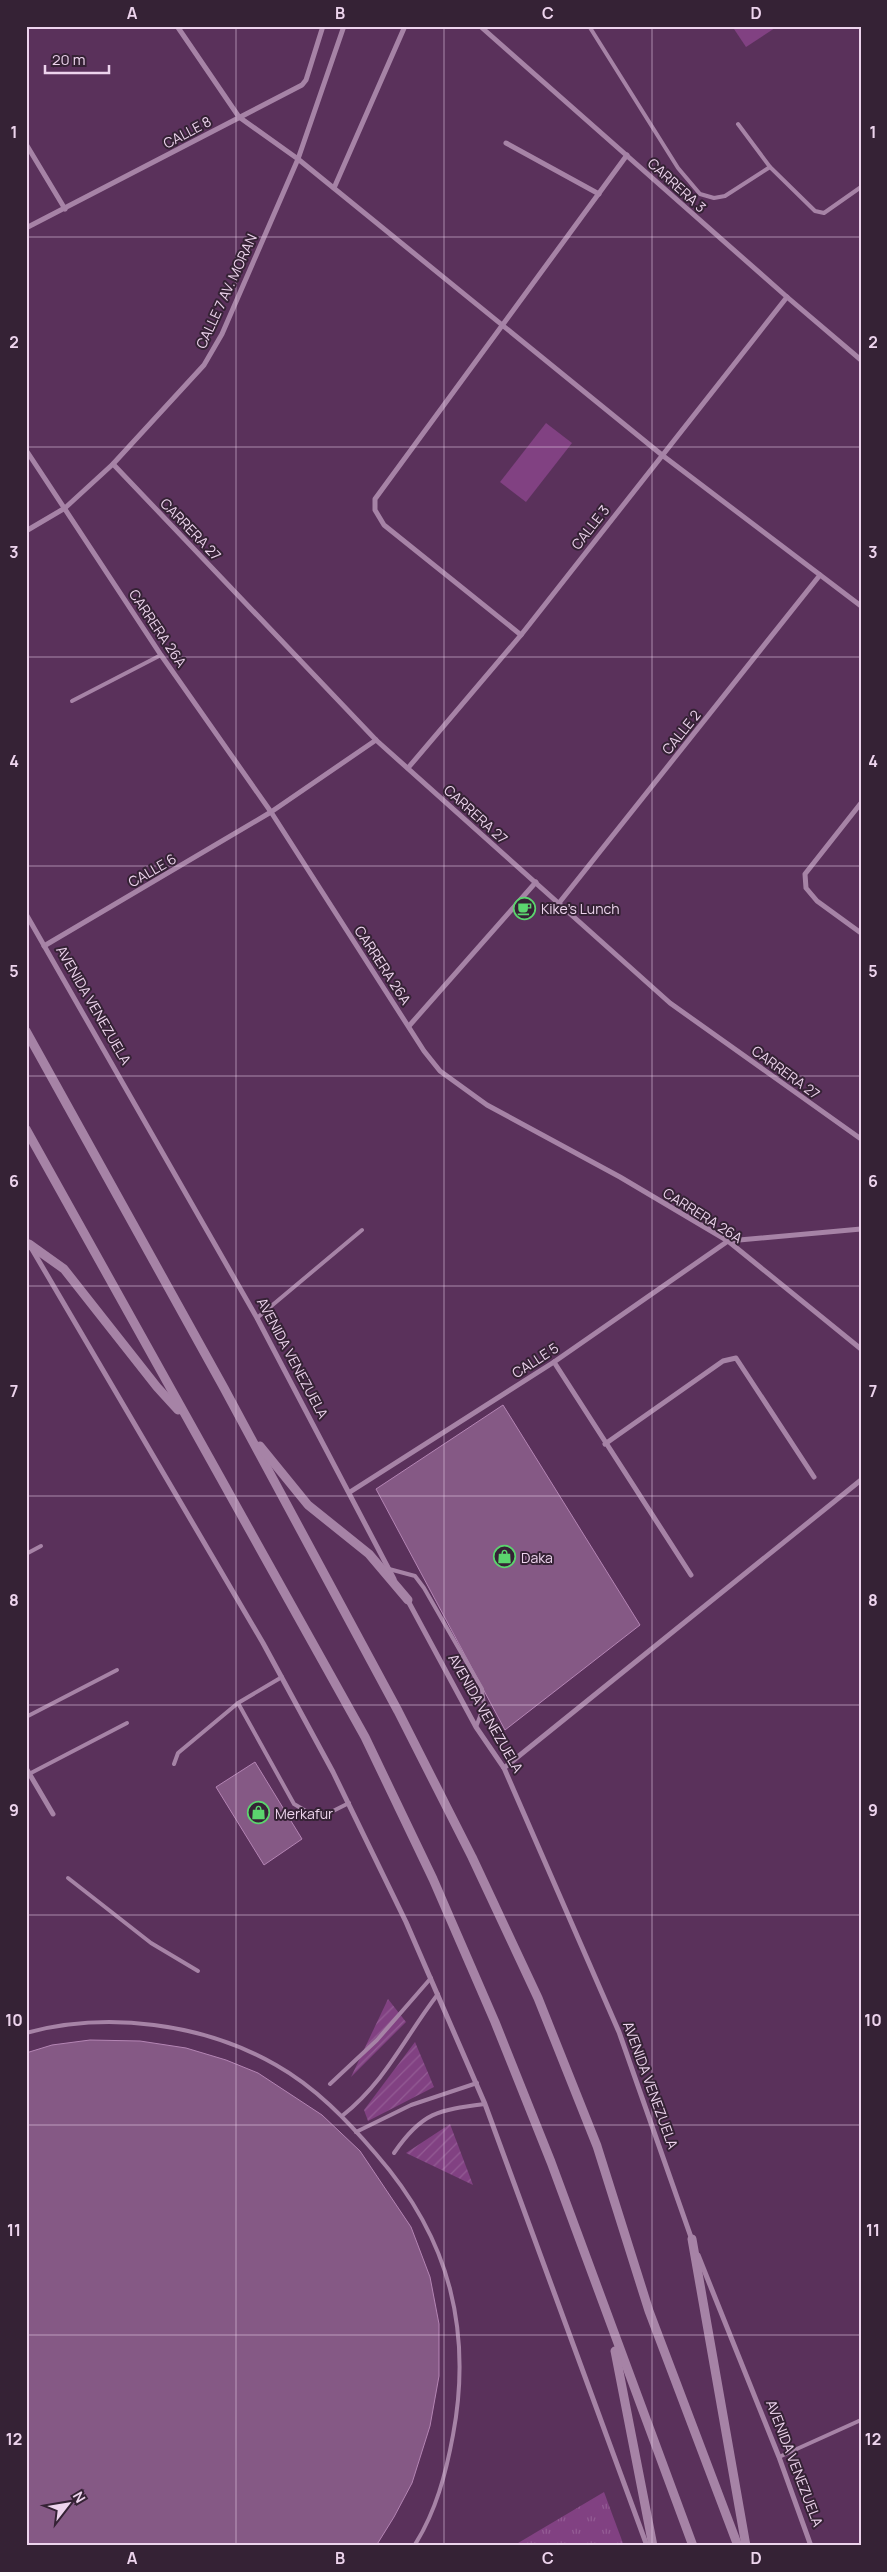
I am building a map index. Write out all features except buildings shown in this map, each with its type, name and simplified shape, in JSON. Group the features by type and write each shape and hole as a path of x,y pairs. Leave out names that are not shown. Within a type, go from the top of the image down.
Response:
{"street":[{"path":"177,26 239,117 298,159 662,454 861,606"},
{"name":"CALLE 8","path":"26,228 302,85 306,80 322,26"},
{"name":"CALLE 7 AV. MORAN","path":"26,531 65,508 113,464 204,365 222,334 298,159 344,26"},
{"path":"334,188 405,26"},
{"name":"CARRERA 3","path":"480,26 786,297 861,360"},
{"path":"26,144 65,209"},
{"path":"506,144 599,194"},
{"path":"521,634 384,525 375,510 375,499 503,327 627,155"},
{"name":"CALLE 3","path":"408,768 521,634 786,297"},
{"name":"CARRERA 26A","path":"26,450 161,655 271,812 440,1071 487,1105 620,1177 728,1242 861,1349"},
{"name":"CARRERA 27","path":"113,464 376,740 670,1003 861,1139"},
{"name":"CALLE 2","path":"559,903 820,575"},
{"name":"CALLE 6","path":"44,946 271,812 376,740"},
{"path":"861,803 805,874 806,888 817,901 861,933"},
{"path":"409,1026 536,882"},
{"name":"AVENIDA VENEZUELA","path":"26,914 257,1318 350,1492 388,1569 408,1600 476,1727 504,1768 619,2032 692,2239 779,2457 811,2546"},
{"path":"26,1030 247,1431 398,1711 472,1857 538,1998 597,2146 649,2311 738,2546"},
{"path":"26,1129 365,1737 433,1879 495,2022 551,2162 610,2327 693,2546"},
{"path":"728,1242 861,1229"},
{"path":"27,1242 64,1269 157,1387 189,1421"},
{"path":"27,1242 282,1677 348,1803 431,1978 477,2083 647,2546"},
{"name":"CALLE 5","path":"350,1492 554,1362 728,1242"},
{"path":"605,1444 723,1361 736,1358 814,1477"},
{"path":"554,1362 691,1576"},
{"path":"247,1431 308,1505 368,1554 408,1600"},
{"path":"504,1768 861,1480"},
{"path":"26,1768 53,1814"},
{"path":"692,2239 746,2546"},
{"path":"610,2327 653,2546"}],"lane":[{"path":"590,26 678,168 700,194 714,198 725,196 770,167"},
{"path":"738,124 770,167 815,212 824,213 861,187"},
{"path":"72,701 161,655"},
{"path":"257,1318 362,1230"},
{"path":"26,1554 41,1546"},
{"path":"388,1569 415,1576 424,1588 482,1690 484,1706 476,1727"},
{"path":"26,1717 117,1670"},
{"path":"174,1764 178,1753 238,1703 282,1677"},
{"path":"238,1703 294,1804 311,1814 328,1814 348,1803"},
{"path":"29,1774 127,1723"},
{"path":"68,1878 151,1943 198,1971"},
{"path":"330,2084 377,2040 431,1978"},
{"path":"342,2116 362,2100 379,2082 392,2065 415,2024 438,1994"},
{"path":"26,2033 63,2026 106,2023 163,2027 211,2038 277,2065 305,2084 342,2116 389,2168 420,2214 443,2265 455,2311 459,2367 455,2423 440,2488 429,2518 414,2546"},
{"path":"356,2132 411,2105 477,2083"},
{"path":"394,2153 409,2131 425,2118 450,2109 485,2104"},
{"path":"779,2457 861,2420"}],"green space":[{"path":"732,26 778,26 746,47"},
{"path":"546,423 572,443 526,502 500,482"},
{"path":"388,1999 406,2022 351,2077"},
{"path":"415,2042 434,2087 368,2121 364,2110"},
{"path":"450,2124 473,2185 406,2153"},
{"path":"604,2492 624,2546 513,2546"}],"place":[{"name":"Kike's Lunch","path":"525,908"},
{"name":"Daka","path":"505,1557"},
{"name":"Merkafur","path":"259,1813"}]}
